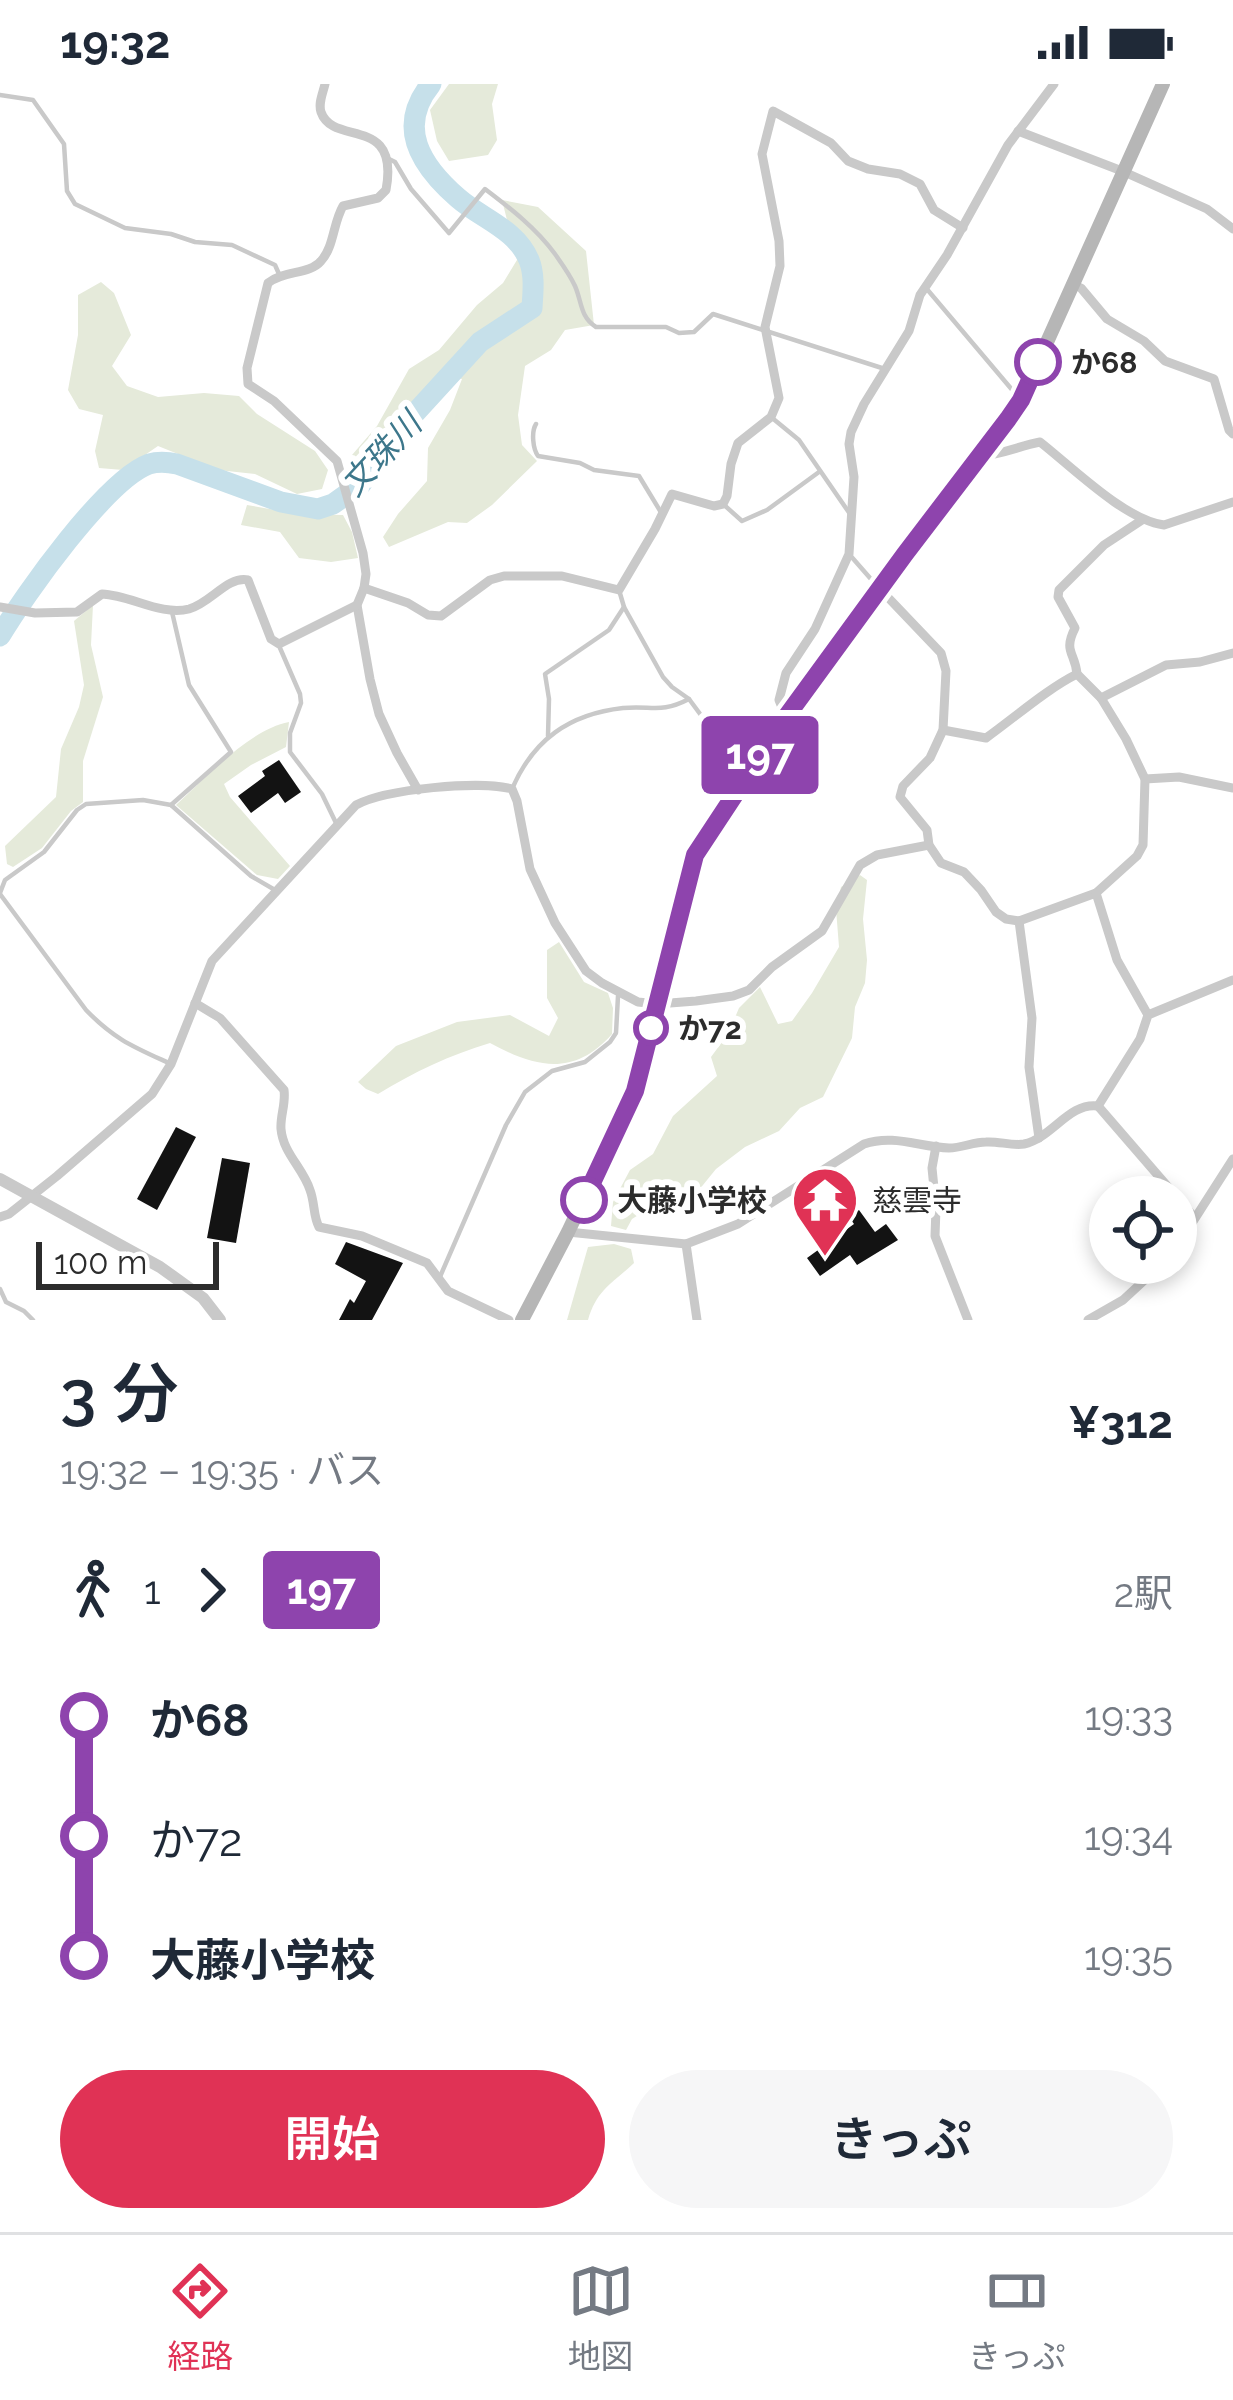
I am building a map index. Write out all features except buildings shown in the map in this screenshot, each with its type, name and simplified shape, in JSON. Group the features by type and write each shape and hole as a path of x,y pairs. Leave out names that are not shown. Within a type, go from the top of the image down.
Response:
{"main road":[{"path":"522,1320 635,1091 695,855 786,717 1021,400 1162,84"}],"street":[{"path":"326,84 319,105 326,121 374,141 389,159 386,190 378,198 343,206 322,261 279,274 268,283 247,368 248,384 274,401 337,461 363,553 366,574 357,605 380,714 418,790"},
{"path":"786,717 779,700 786,673 815,628 849,554 854,477 851,432 909,331 920,295 1018,131 1054,84"},
{"path":"364,588 441,616 490,580 504,576 562,576 619,590 672,494 714,506 723,504 738,442 771,417 779,398 766,331 780,266 779,241 762,154 773,111 831,143 848,161 920,184 934,210 963,228"},
{"path":"1018,131 1208,208 1233,229"},
{"path":"1072,284 1107,319 1144,341 1166,362 1214,379 1233,434"},
{"path":"980,456 1040,442 1142,520 1164,525 1233,502"},
{"path":"879,588 944,659 946,671 943,730 930,758 900,792 905,804 927,830 928,845 941,863 964,872 996,912 1019,921 1096,892 1143,844 1145,779 1101,698 1077,674 1068,651 1075,628 1058,597 1059,590 1104,545 1142,520"},
{"path":"0,607 35,613 76,612 102,594 112,594 172,611 190,609 243,577 272,639 279,644 357,605"},
{"path":"1101,698 1166,665 1233,653"},
{"path":"943,730 986,738 1054,685 1077,674"},
{"path":"1145,779 1179,777 1233,788"},
{"path":"0,1217 32,1197 152,1094 171,1064 212,961 356,805 370,797 495,784 512,789 530,869 555,923 586,971 638,1002 657,1004 749,990 821,931 860,865 877,855 928,845"},
{"path":"1096,892 1117,960 1148,1015 1140,1039 1098,1106"},
{"path":"1019,921 1032,1018 1029,1067 1039,1138"},
{"path":"1148,1015 1233,980"},
{"path":"195,1003 220,1018 284,1090 280,1126 288,1153 313,1195 320,1228 362,1236 428,1263 448,1291 509,1320"},
{"path":"568,1232 686,1244 738,1224 864,1144 894,1139 956,1148 979,1142 1019,1145 1039,1138 1082,1107 1098,1106"},
{"path":"1098,1106 1159,1176"},
{"path":"936,1147 932,1168 935,1236 968,1320"},
{"path":"1197,1214 1233,1159"},
{"path":"0,1179 183,1282 220,1320"},
{"path":"686,1244 697,1320"},
{"path":"1088,1320 1140,1284"}],"lane":[{"path":"0,95 33,100 64,143 67,191 75,204 125,227 232,245 275,266 279,274"},
{"path":"389,159 449,233 485,189 516,213 553,251 574,284 588,323 596,327 694,332 713,314 885,369"},
{"path":"926,288 1021,400"},
{"path":"771,417 799,440 851,515"},
{"path":"536,424 532,430 538,456 639,476 662,514"},
{"path":"723,504 742,520 767,510 819,472"},
{"path":"849,554 879,588"},
{"path":"619,590 663,677 689,699 746,776"},
{"path":"549,737 545,674 610,630 624,607"},
{"path":"171,806 231,752 190,685 172,611"},
{"path":"279,644 301,703 290,733 290,752 322,794 337,825"},
{"path":"512,789 528,759 566,724 622,708 668,709 689,699"},
{"path":"171,1064 102,1027 0,894 5,880 44,852 86,804 143,800 171,806 275,890"},
{"path":"439,1279 525,1092 552,1071 585,1062 610,1042 616,1033 618,992"},
{"path":"0,1289 6,1303 34,1320"}],"green space":[{"path":"449,84 498,84 492,104 497,140 488,155 449,161 437,141 430,110"},
{"path":"502,200 538,207 586,251 594,325 565,330 551,350 525,366 518,415 522,445 537,461 467,523 448,522 389,547 383,537 427,481 428,448 462,379 441,374 360,474 352,473 352,455 377,426 409,369 439,350 477,305 503,283 517,260"},
{"path":"101,282 114,293 131,335 112,366 127,386 158,397 239,396 257,414 315,451 328,470 322,489 297,494 255,474 218,470 158,446 123,470 99,468 95,451 103,415 79,409 68,390 78,335 78,295"},
{"path":"247,505 298,514 343,515 358,558 331,562 299,558 280,532 241,525"},
{"path":"93,605 91,645 103,697 83,761 83,802 42,848 13,867 7,864 5,846 56,797 61,749 84,685 74,621"},
{"path":"289,722 286,747 224,784 290,866 278,879 257,875 176,805 243,745"},
{"path":"860,875 867,880 865,983 855,1007 852,1038 823,1097 800,1108 779,1131 745,1147 716,1169 690,1201 648,1209 632,1219 626,1230 611,1226 613,1202 630,1170 653,1154 673,1116 717,1076 711,1057 739,1008 760,987 778,1024 792,1021 812,993 839,947 836,909 841,887"},
{"path":"559,942 584,982 608,993 612,1034 598,1048 554,1064 523,1058 490,1043 378,1094 358,1082 396,1046 457,1022 510,1015 549,1036 558,1018 547,998 547,950"},
{"path":"614,1244 631,1249 634,1263 601,1294 588,1320 567,1320 588,1247"}],"waterway":[{"name":"文珠川","path":"0,636 68,540 131,474 149,464 177,464 281,502 318,509 333,504 361,484 405,424 480,342 532,308 532,272 523,249 445,186 424,159 414,131 415,115 431,84"}],"bus line":[{"name":"197","path":"584,1200 635,1091 695,855 786,717 1008,419 1038,362"}],"place":[{"name":"か68","path":"1038,362"},
{"name":"か72","path":"651,1028"},
{"name":"大藤小学校","path":"584,1200"},
{"name":"慈雲寺","path":"825,1259"}]}
